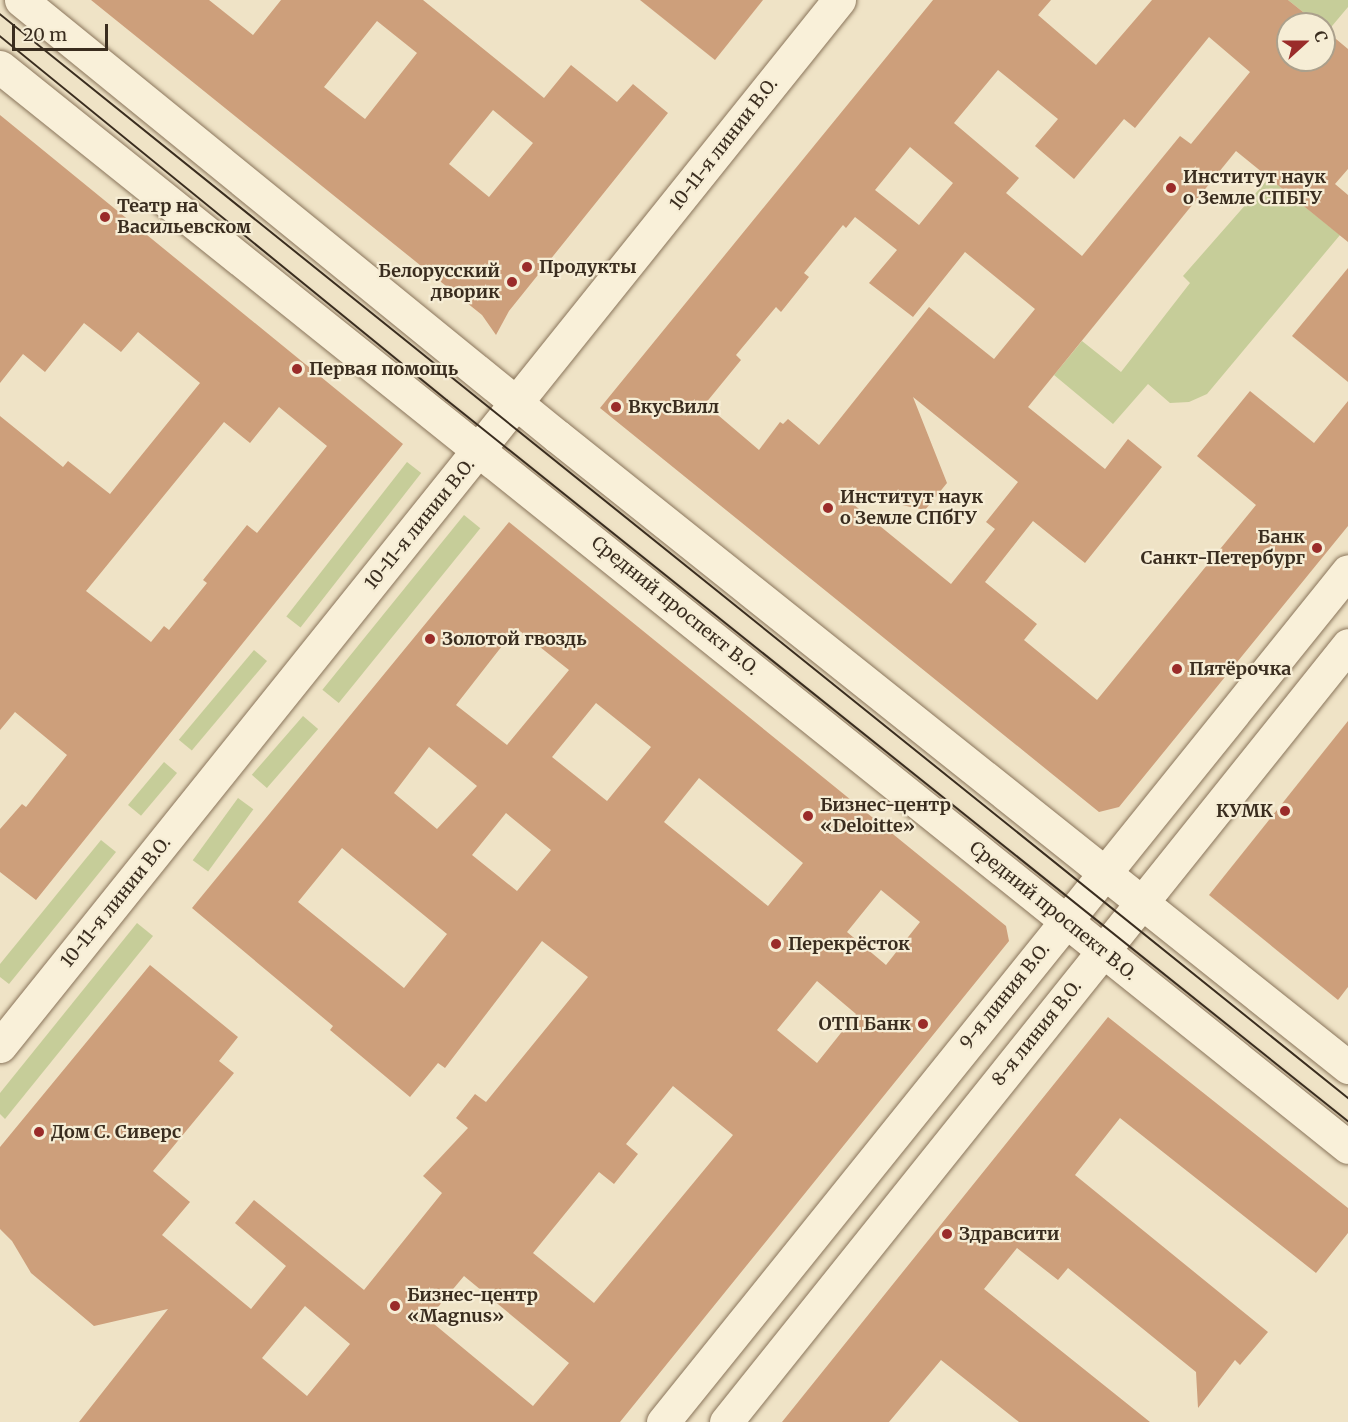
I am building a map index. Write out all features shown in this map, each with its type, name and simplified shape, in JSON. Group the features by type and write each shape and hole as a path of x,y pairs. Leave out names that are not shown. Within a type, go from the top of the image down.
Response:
{"main road":[{"path":"21,0 518,404 1348,1067"},
{"name":"10-11-я линии В.О.","path":"0,1046 518,404 838,0"},
{"name":"Средний проспект В.О.","path":"0,67 480,449 1102,952 1348,1147"},
{"name":"9-я линия В.О.","path":"663,1422 1348,571"},
{"name":"8-я линия В.О.","path":"726,1422 1348,645"}],"green space":[{"path":"1288,0 1348,0 1348,7 1336,21 1336,12 1303,12"},
{"path":"1269,178 1340,235 1207,394 1189,402 1170,403 1148,384 1113,424 1054,375 1082,341 1121,372 1190,283 1183,276"},
{"path":"407,462 421,473 301,628 286,616"},
{"path":"464,515 480,528 339,703 322,690"},
{"path":"254,650 267,661 192,751 179,740"},
{"path":"303,716 318,729 267,788 252,775"},
{"path":"164,762 177,773 141,816 128,805"},
{"path":"238,798 253,809 208,871 193,860"},
{"path":"101,840 116,852 9,984 0,977 0,964"},
{"path":"137,923 153,936 5,1119 0,1114 0,1093"}],"building":[{"path":"91,0 209,0 253,35 281,0 423,0 544,98 571,65 617,102 633,84 668,113 509,311 496,335 482,315","holes":["377,21 417,53 365,119 324,87","493,110 533,143 489,197 449,164"]},
{"path":"640,0 763,0 715,60"},
{"path":"933,0 1051,0 1038,15 1096,65 1152,0 1288,0 1303,12 1276,12 1276,72 1336,72 1336,39 1348,49 1348,169 1335,184 1348,195 1348,242 1236,151 1028,407 1105,469 1128,439 1162,467 1085,563 1033,521 985,582 1037,624 1024,640 1097,700 1256,505 1197,456 1250,391 1314,443 1348,401 1348,526 1119,807 1099,812 600,408","holes":["1209,37 1250,72 1191,144 1180,136 1082,256 1006,193 1019,178 954,123 998,70 1058,119 1035,146 1074,179 1124,119 1135,128","910,147 953,183 919,225 875,190","855,217 897,250 869,283 913,317 965,252 1035,309 994,359 929,307 819,445 788,419 783,424 780,422 759,450 705,404 741,360 736,355 776,307 781,312 809,277 804,273 843,225 846,228","913,397 1018,482 986,522 995,529 951,584 837,491 925,510 947,483"]},
{"path":"0,115 403,444 36,900 0,872 0,829 22,804 26,807 67,755 15,712 0,730 0,416 63,467 68,461 110,494 200,383 138,332 121,352 84,323 45,372 23,354 0,383","holes":["279,407 327,446 257,533 247,525 203,580 207,583 169,630 164,626 151,642 86,591 224,422 250,443"]},
{"path":"1348,268 1348,382 1292,336"},
{"path":"509,522 1006,926 1009,941 620,1422 79,1422 168,1309 94,1326 31,1273 12,1241 0,1229 0,1147 150,965 238,1037 219,1061 234,1073 153,1171 190,1202 162,1235 251,1309 286,1266 235,1223 254,1200 364,1290 442,1193 423,1176 468,1128 456,1118 475,1094 486,1102 588,977 542,941 445,1068 438,1063 410,1097 330,1030 333,1026 192,908","holes":["516,628 569,670 507,745 456,705","596,703 651,747 607,801 552,757","429,747 477,786 437,829 394,793","699,778 803,863 768,906 664,822","506,813 551,850 517,891 472,855","342,848 447,934 404,988 298,902","881,890 920,922 886,965 847,932","817,981 856,1014 817,1063 777,1030","673,1086 733,1135 594,1303 533,1253 599,1172 614,1184 638,1154 626,1144","464,1276 569,1363 533,1406 428,1319","305,1306 350,1344 307,1396 262,1358"]},
{"path":"1348,721 1348,987 1338,1000 1209,895"},
{"path":"1108,1017 1348,1208 1348,1233 1316,1273 1120,1118 1075,1175 1268,1332 1240,1365 1235,1360 1198,1408 1196,1372 1068,1268 1058,1280 1017,1248 984,1289 1150,1422 1019,1422 941,1360 889,1422 782,1422"}],"tram line":[{"path":"0,14 1348,1098"},
{"path":"0,36 447,400 1348,1121"}],"place":[{"name":"Институт наук о Земле СПБГУ","path":"1171,188"},
{"name":"Театр на Васильевском","path":"105,217"},
{"name":"Продукты","path":"527,267"},
{"name":"Белорусский дворик","path":"512,282"},
{"name":"Первая помощь","path":"297,369"},
{"name":"ВкусВилл","path":"616,407"},
{"name":"Институт наук о Земле СПбГУ","path":"828,508"},
{"name":"Банк Санкт-Петербург","path":"1317,548"},
{"name":"Золотой гвоздь","path":"430,639"},
{"name":"Пятёрочка","path":"1177,669"},
{"name":"КУМК","path":"1285,811"},
{"name":"Бизнес-центр «Deloitte»","path":"808,816"},
{"name":"Перекрёсток","path":"776,944"},
{"name":"ОТП Банк","path":"923,1024"},
{"name":"Дом С. Сиверс","path":"39,1132"},
{"name":"Здравсити","path":"947,1234"},
{"name":"Бизнес-центр «Magnus»","path":"395,1306"}]}
